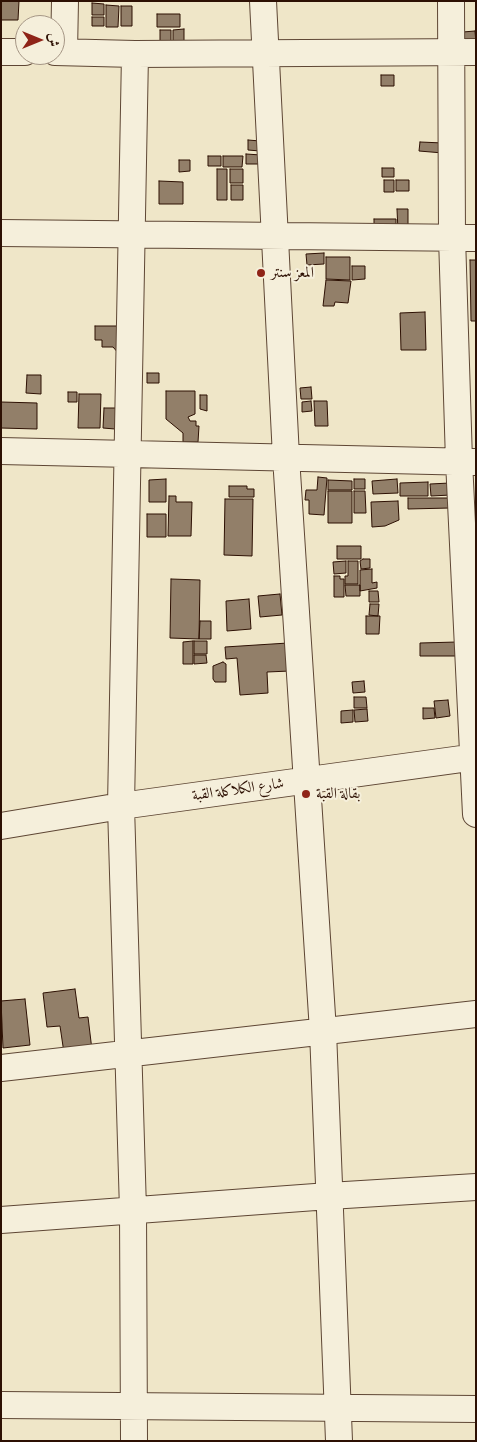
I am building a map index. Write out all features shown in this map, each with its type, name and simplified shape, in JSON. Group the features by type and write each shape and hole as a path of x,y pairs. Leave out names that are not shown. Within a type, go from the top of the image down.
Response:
{"street":[{"path":"64,15 65,1"},
{"path":"263,1 286,457 323,1031 339,1441"},
{"path":"451,1 464,52 467,462 476,814"},
{"path":"1,52 15,52"},
{"path":"65,52 134,54 464,52"},
{"path":"134,54 133,233 121,806 133,1210 134,1441"},
{"path":"1,233 464,238"},
{"path":"1,451 467,462"},
{"name":"شارع الكلاكلة القبة","path":"1,826 121,806 474,757"},
{"path":"1,1068 476,1014"},
{"path":"1,1220 476,1187"},
{"path":"1,1405 476,1409"}],"building":[{"path":"1,1 19,1 18,15 15,15 15,20 1,20"},
{"path":"92,3 104,4 104,15 92,15"},
{"path":"106,5 119,6 118,27 106,27"},
{"path":"121,6 132,6 132,26 121,26"},
{"path":"157,14 180,14 180,27 157,27"},
{"path":"92,17 104,17 104,26 92,26"},
{"path":"184,29 184,41 173,42 173,30"},
{"path":"160,30 171,30 171,41 160,41"},
{"path":"475,31 476,43 464,44 463,32"},
{"path":"381,75 394,75 394,86 381,86"},
{"path":"248,140 260,141 260,151 248,150"},
{"path":"420,142 443,143 443,153 419,151"},
{"path":"246,154 261,155 261,164 246,164"},
{"path":"208,156 221,156 221,166 208,166"},
{"path":"223,156 243,156 242,167 223,167"},
{"path":"179,160 190,160 190,171 179,172"},
{"path":"382,168 394,168 394,177 382,177"},
{"path":"217,169 227,169 227,200 217,200"},
{"path":"230,169 243,169 243,183 230,183"},
{"path":"384,180 394,180 394,192 384,192"},
{"path":"396,180 409,180 409,191 396,191"},
{"path":"159,181 183,182 183,204 159,204"},
{"path":"231,185 243,185 243,200 231,200"},
{"path":"397,209 408,209 408,230 398,231"},
{"path":"374,219 396,219 396,229 374,229"},
{"path":"324,253 324,264 307,265 306,254"},
{"path":"326,257 350,257 350,280 326,279"},
{"path":"470,260 476,260 476,321 471,321"},
{"path":"352,266 365,266 365,279 352,280"},
{"path":"326,280 351,281 348,303 335,302 334,306 323,306"},
{"path":"425,312 426,350 401,350 400,313"},
{"path":"95,326 120,326 120,355 113,347 102,347 102,340 95,340"},
{"path":"147,373 159,373 159,383 147,383"},
{"path":"27,375 41,375 41,394 26,393"},
{"path":"311,387 312,399 301,399 300,388"},
{"path":"166,391 195,391 195,414 188,417 190,421 196,421 196,426 199,426 198,442 183,442 183,433 166,419"},
{"path":"68,392 77,392 77,402 68,402"},
{"path":"79,394 101,394 100,428 78,428"},
{"path":"200,395 207,395 207,411 200,409"},
{"path":"311,401 312,411 302,412 302,402"},
{"path":"314,401 327,401 328,426 315,426"},
{"path":"1,402 37,403 37,429 1,428"},
{"path":"104,408 116,408 115,429 103,428"},
{"path":"318,477 327,478 324,515 309,514 309,500 305,500 306,490 317,490"},
{"path":"166,479 166,502 149,502 149,480"},
{"path":"354,479 365,479 365,489 354,489"},
{"path":"397,479 398,493 373,494 372,481"},
{"path":"328,480 352,481 352,490 328,490"},
{"path":"428,482 428,496 400,496 400,483"},
{"path":"450,483 451,495 431,496 430,484"},
{"path":"229,486 247,486 247,489 254,489 254,497 229,497"},
{"path":"328,491 352,491 352,523 328,523"},
{"path":"354,491 365,491 366,513 354,513"},
{"path":"169,496 176,496 176,502 192,502 191,536 168,536"},
{"path":"408,498 449,498 450,508 408,509"},
{"path":"225,499 253,499 252,556 224,555"},
{"path":"398,501 399,520 385,526 372,527 371,502"},
{"path":"147,514 166,514 166,537 147,537"},
{"path":"337,546 361,546 361,559 337,559"},
{"path":"370,559 370,568 361,569 360,561"},
{"path":"346,561 346,573 334,574 333,562"},
{"path":"348,561 358,561 358,584 345,584 345,576 348,576"},
{"path":"372,569 372,583 377,582 377,588 360,591 360,570"},
{"path":"334,576 340,576 340,579 344,579 344,597 334,597"},
{"path":"171,579 200,580 199,639 170,638"},
{"path":"345,585 360,585 360,596 346,596"},
{"path":"369,591 378,591 379,602 369,602"},
{"path":"280,594 282,615 260,617 258,596"},
{"path":"249,599 251,629 227,631 226,601"},
{"path":"370,604 379,604 378,616 369,615"},
{"path":"366,616 380,616 379,634 366,634"},
{"path":"200,621 211,621 211,639 199,639"},
{"path":"193,641 193,664 183,664 183,642"},
{"path":"194,641 207,641 207,654 194,654"},
{"path":"457,642 457,656 420,656 420,643"},
{"path":"288,643 290,671 267,672 268,693 240,695 237,658 226,659 225,647"},
{"path":"194,655 206,655 207,663 194,664"},
{"path":"223,662 226,664 226,682 215,682 213,679 213,666"},
{"path":"364,681 365,692 353,693 352,682"},
{"path":"354,697 366,697 367,708 354,708"},
{"path":"448,700 450,716 436,718 434,701"},
{"path":"423,708 434,708 435,718 423,719"},
{"path":"367,709 368,721 355,722 354,710"},
{"path":"353,710 353,722 341,723 341,711"},
{"path":"75,989 79,1018 88,1017 92,1050 64,1053 60,1026 47,1027 43,993"},
{"path":"25,999 30,1045 3,1048 1,1001"}],"place":[{"name":"المعز سنتر","path":"261,273"},
{"name":"بقالة القبة","path":"306,794"}]}
